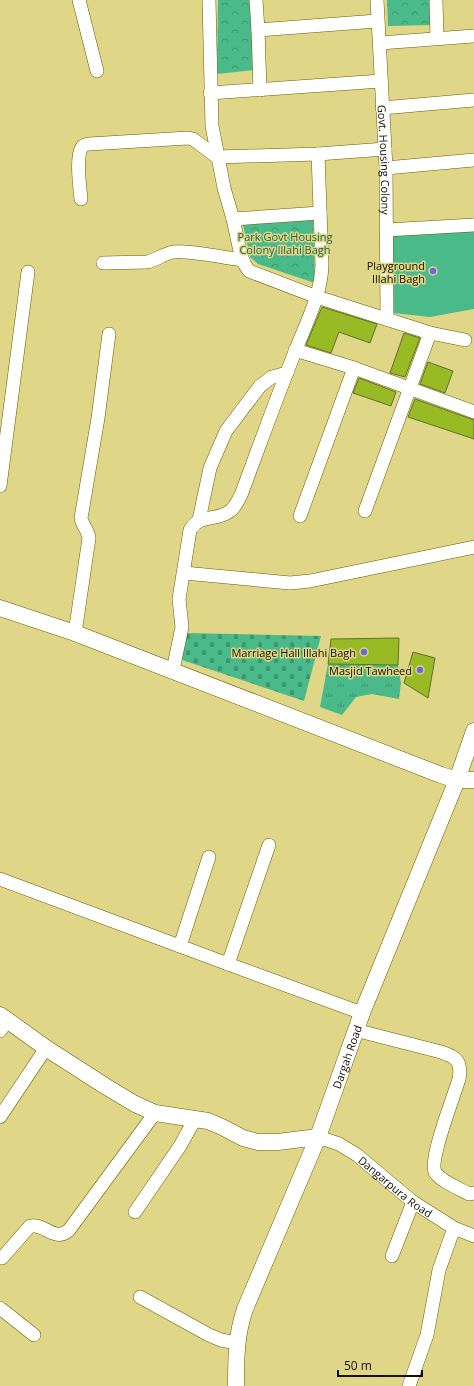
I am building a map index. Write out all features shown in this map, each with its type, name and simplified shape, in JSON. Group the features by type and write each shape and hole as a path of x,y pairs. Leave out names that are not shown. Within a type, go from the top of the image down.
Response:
{"street":[{"path":"78,0 97,71"},
{"path":"209,0 210,93 212,126 224,188 243,260 249,271 317,297 430,333 466,340"},
{"path":"256,0 260,90"},
{"name":"Govt. Housing Colony","path":"377,0 386,168 387,319"},
{"path":"436,0 437,38"},
{"path":"258,30 377,21"},
{"path":"380,43 474,36"},
{"path":"210,93 381,81"},
{"path":"382,108 474,100"},
{"path":"81,199 79,165 80,151 84,146 89,144 188,138 193,139 217,157 318,154 384,149"},
{"path":"173,670 182,627 179,599 190,530 194,523 199,520 224,514 230,511 241,495 295,350 317,297 321,276 318,154"},
{"path":"386,168 474,160"},
{"path":"233,219 320,213"},
{"path":"386,230 474,225"},
{"path":"103,263 147,262 152,261 164,254 175,252 187,252 243,260"},
{"path":"0,486 28,272"},
{"path":"365,511 430,333"},
{"path":"75,633 89,538 87,529 81,522 81,518 98,418 109,334"},
{"path":"295,350 354,368 474,412"},
{"path":"300,516 354,368"},
{"path":"199,520 210,468 226,431 260,386 272,376 287,373"},
{"path":"184,573 290,583 310,581 474,547"},
{"path":"0,608 75,633 173,670 440,775 457,780 474,780"},
{"name":"Dargah Road","path":"236,1386 237,1343 240,1324 245,1309 318,1137 355,1030 457,780 474,731"},
{"path":"228,964 269,845"},
{"path":"180,946 209,857"},
{"path":"0,879 362,1013"},
{"path":"3,1022 104,1086 135,1104 155,1113 208,1121 243,1138 258,1142 278,1142 318,1137"},
{"path":"355,1030 449,1054 457,1060 461,1070 436,1151 434,1168 436,1173 441,1178 469,1194 474,1193"},
{"path":"0,1117 46,1048"},
{"path":"2,1258 30,1226 38,1226 55,1235 61,1235 69,1230 155,1113"},
{"path":"134,1212 180,1146 195,1119"},
{"name":"Dangarpura Road","path":"318,1137 339,1144 357,1155 413,1202 454,1228 474,1236"},
{"path":"392,1256 413,1202"},
{"path":"409,1386 427,1335 439,1270 454,1228"},
{"path":"140,1296 209,1335 221,1340 237,1343"},
{"path":"0,1308 34,1335"}],"green space":[{"path":"218,0 250,0 254,70 217,74"},
{"path":"387,0 431,0 432,25 388,26"},
{"name":"Park Govt Housing Colony Illahi Bagh","path":"313,219 315,283 258,264 250,257 242,220"},
{"name":"Playground Illahi Bagh","path":"474,229 474,309 430,317 393,313 392,233"},
{"path":"186,633 321,636 304,701 179,659"},
{"path":"328,664 398,665 401,683 399,699 372,694 356,697 342,715 320,707"}],"building":[{"path":"322,307 377,324 370,343 339,332 331,353 306,345"},
{"path":"404,333 420,338 405,377 390,373"},
{"path":"428,362 453,371 445,393 420,384"},
{"path":"359,378 396,392 391,406 353,393"},
{"path":"415,399 474,420 474,439 408,417"},
{"name":"Marriage Hall Illahi Bagh","path":"399,638 398,665 328,664 331,639"},
{"name":"Masjid Tawheed","path":"413,652 435,658 428,698 404,683"}],"place":[{"name":"Playground Illahi Bagh","path":"433,271"},
{"name":"Marriage Hall Illahi Bagh","path":"364,652"},
{"name":"Masjid Tawheed","path":"420,670"}]}
